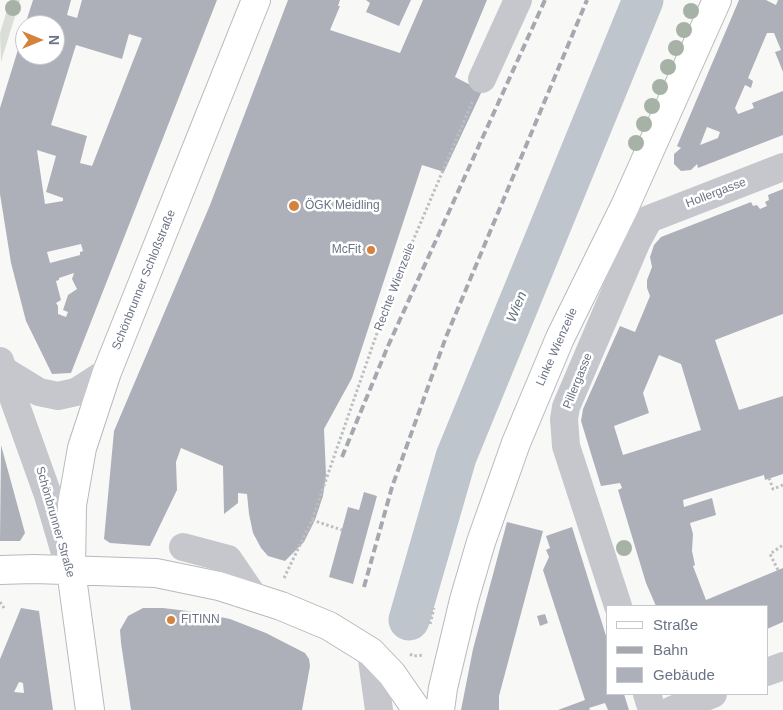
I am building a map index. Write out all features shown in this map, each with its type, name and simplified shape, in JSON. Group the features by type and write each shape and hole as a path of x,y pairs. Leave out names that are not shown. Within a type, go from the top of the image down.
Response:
{"main road":[{"name":"Schönbrunner Schloßstraße","path":"70,570 72,505 82,448 107,372 256,0"},
{"name":"Linke Wienzeile","path":"440,710 443,688 464,600 481,542 516,443 560,338 625,206 717,0"},
{"path":"0,570 156,573 219,586 281,606 328,626 371,652 392,674 417,710"},
{"name":"Schönbrunner Straße","path":"70,570 90,710"}],"street":[{"path":"482,79 518,0"},
{"name":"Hollergasse","path":"649,219 783,167"},
{"name":"Pillergasse","path":"618,605 566,446 564,419 566,407 637,241 649,219"},
{"name":"Schönbrunner Straße","path":"2,365 38,392 58,396 76,392 107,372"},
{"name":"Schönbrunner Straße","path":"2,365 48,495 70,570"},
{"path":"183,547 228,559 254,597"},
{"path":"371,652 379,710"},
{"path":"768,672 783,666"},
{"path":"647,695 652,710"},
{"path":"672,710 710,695"}],"path":[{"name":"Rechte Wienzeile","path":"284,578 312,520 392,290 482,79"},
{"path":"769,478 773,489 783,485"},
{"path":"312,520 342,530"},
{"path":"778,570 770,554 783,545"},
{"path":"0,602 4,608"}],"shaded area":[{"path":"10,0 20,0 1,62 0,33"}],"building":[{"path":"33,0 71,0 67,15 77,18 82,0 217,0 71,373 52,374 26,321 11,263 0,194 0,108 15,59 15,65 65,65 65,15 28,15","holes":["129,34 142,38 92,166 80,163 87,136 51,125 76,45 122,59","37,150 56,156 46,192 63,198 63,201 45,204","81,244 83,251 80,252 80,255 50,263 47,252","74,273 72,279 77,289 68,295 63,310 68,312 66,317 58,314 56,303 61,300 56,281 59,278"]},
{"path":"288,0 340,0 338,6 340,6 330,30 400,53 423,0 487,0 455,77 482,91 444,172 422,165 352,378 324,429 326,475 323,496 315,520 304,542 285,561 268,556 253,533 247,494 238,493 238,503 224,514 223,466 181,448 176,462 177,490 150,546 110,543 104,539 114,431 210,205"},
{"path":"366,0 411,0 399,26 366,12 370,3"},
{"path":"739,0 766,0 776,5 778,0 783,0 783,72 775,52 781,50 774,33 767,33 748,78 753,81 751,88 745,85 735,108 738,114 754,108 752,103 783,91 783,135 698,168 697,164 691,170 681,171 674,164 674,154 681,148 677,146","holes":["707,127 720,132 718,138 700,145"]},
{"path":"783,189 783,314 715,340 739,410 783,396 783,474 765,480 764,475 683,500 684,507 712,498 716,515 690,523 693,534 692,551 695,565 693,566 706,600 783,568 783,622 768,629 768,605 656,605 646,583 618,490 622,488 620,483 601,486 581,421 583,409 620,326 635,332 650,296 647,280 652,267 650,257 654,245 661,237 751,202 753,206 757,205 760,209 767,206 765,202 769,200 768,195","holes":["659,355 681,364 701,430 623,455 614,426 649,413 643,393"]},
{"path":"1,445 25,533 20,541 0,541"},
{"path":"364,492 377,496 353,584 329,577 348,507 359,510"},
{"path":"507,522 543,531 499,696 499,710 461,710 473,649"},
{"path":"572,527 606,636 606,695 624,695 629,710 608,710 605,703 589,708 590,710 558,710 585,700 543,570 549,557 546,550 550,548 546,536"},
{"path":"21,608 39,611 53,710 0,710 0,659","holes":["19,682 23,683 24,693 14,692"]},
{"path":"143,608 163,608 196,612 230,619 266,633 305,653 309,659 310,666 302,710 131,710 120,630 128,616"},
{"path":"545,614 548,623 540,626 537,616"}],"waterway":[{"name":"Wien","path":"409,620 456,457 643,0"}],"railway":[{"path":"342,457 388,346 545,0"},
{"path":"364,587 392,487 446,337 587,0"}],"place":[{"name":"ÖGK Meidling","path":"294,206"},
{"name":"McFit","path":"371,250"},
{"name":"FITINN","path":"171,620"}]}
